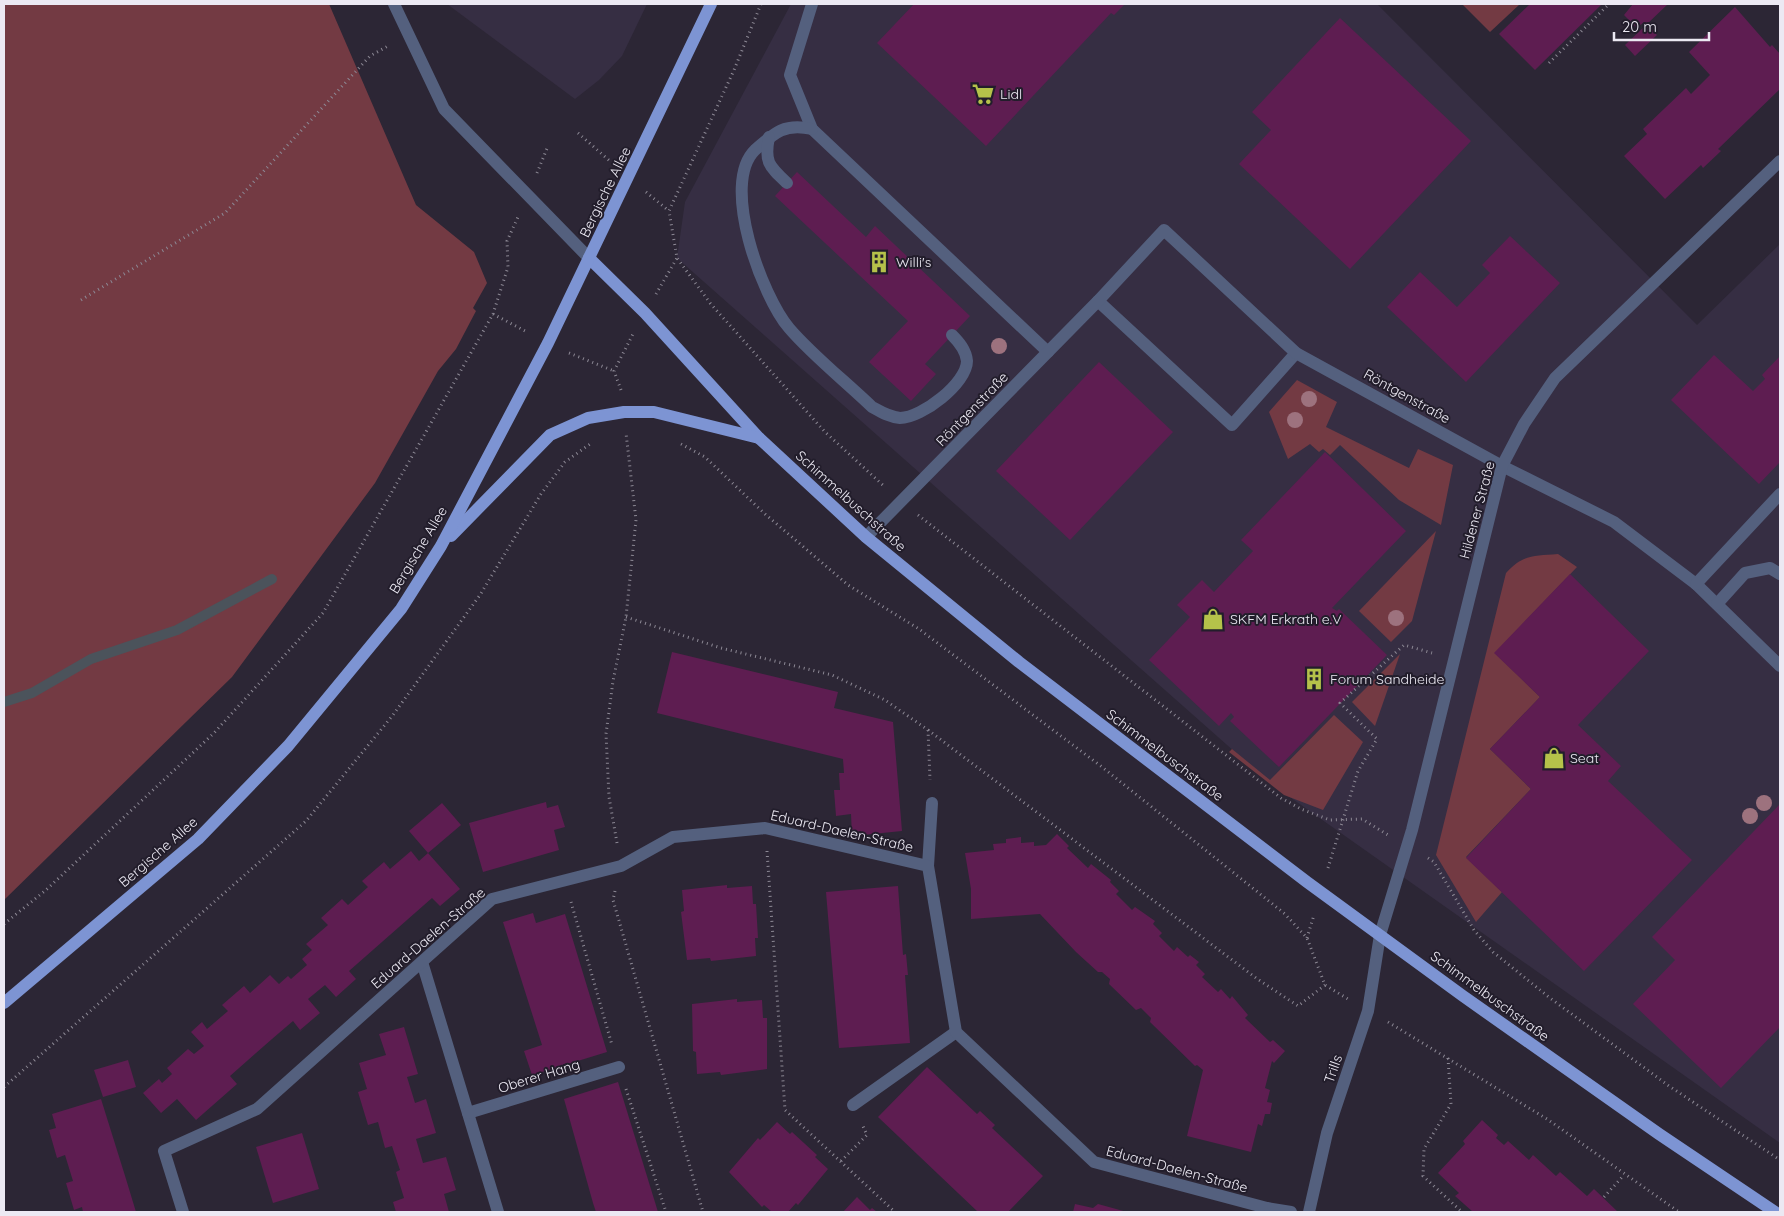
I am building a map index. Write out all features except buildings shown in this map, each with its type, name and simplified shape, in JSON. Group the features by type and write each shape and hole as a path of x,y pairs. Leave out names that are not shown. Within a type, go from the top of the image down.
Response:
{"main road":[{"name":"Bergische Allee","path":"4,1003 198,840 288,746 401,609 441,546 548,343 711,4"},
{"name":"Schimmelbuschstraße","path":"589,258 645,313 759,438 866,537 1019,662 1321,892 1642,1123 1775,1212"},
{"path":"441,546 550,435 588,418 624,412 654,412 759,438"}],"street":[{"path":"394,4 444,109 528,193 589,258"},
{"path":"812,4 790,74 812,129 1048,352"},
{"path":"812,129 796,126 783,129 769,137 752,153 743,172 742,200 754,257 778,313 790,329 872,406 887,416 900,418 915,416 929,409 943,397 965,370 967,360 962,345 952,335"},
{"path":"769,137 765,155 771,169 787,183"},
{"name":"Hildener Straße","path":"1380,934 1412,830 1502,466 1524,424 1555,378 1780,161"},
{"name":"Röntgenstraße","path":"866,537 1098,301 1164,230 1296,353 1502,466"},
{"path":"1098,301 1232,425 1296,353"},
{"path":"1502,466 1614,522 1696,584 1780,666"},
{"path":"1696,584 1780,494"},
{"path":"1717,604 1746,573 1770,568 1780,574"},
{"name":"Eduard-Daelen-Straße","path":"932,804 928,866 956,1032 1094,1162 1267,1208 1291,1212"},
{"name":"Eduard-Daelen-Straße","path":"183,1212 164,1151 257,1109 492,899 621,866 674,837 765,828 928,866"},
{"name":"Trills","path":"1309,1212 1327,1133 1368,1011 1380,934"},
{"path":"422,962 498,1212"},
{"path":"853,1105 956,1032"},
{"name":"Oberer Hang","path":"468,1113 619,1067"}],"path":[{"path":"761,4 734,70 669,211 677,258 710,303 826,432 901,502 1281,798 1301,810 1330,820 1362,820"},
{"path":"1549,63 1609,4"},
{"path":"80,300 225,213 370,56 409,36"},
{"path":"4,924 46,890 214,733 323,613 493,314 508,267 507,241 548,146"},
{"path":"579,358 614,371"},
{"path":"626,434 636,520 626,617 613,680 606,734 608,797 621,866 613,900 703,1212"},
{"path":"619,435 635,435"},
{"path":"4,1087 306,821 393,715 480,595 541,494 565,462 596,440"},
{"path":"676,441 705,457 765,514 848,585 920,630 1102,767 1285,914 1307,938 1325,985 1546,1119 1678,1212"},
{"path":"626,617 721,648 832,675 885,700 928,730 1256,978 1298,1006 1325,985"},
{"path":"1307,938 1358,770 1377,739 1340,704 1404,645 1454,660"},
{"path":"928,730 932,804"},
{"path":"765,828 785,1110 895,1212"},
{"path":"1434,862 1474,930 1493,952 1550,998 1669,1086 1780,1160"},
{"path":"1448,1058 1451,1104 1424,1149 1422,1176 1462,1212"},
{"path":"841,1161 855,1148"},
{"path":"1604,1197 1624,1175"}],"shaded area":[{"path":"4,4 329,4 416,205 474,252 487,283 473,308 476,311 456,349 438,371 375,483 232,677 4,900"},
{"path":"447,4 647,4 622,56 599,80 575,99"},
{"path":"791,4 1377,4 1697,325 1780,244 1780,1143 1270,783 677,258 685,202"},
{"path":"1462,4 1520,4 1490,32"},
{"path":"1297,380 1337,402 1326,427 1409,468 1418,449 1453,465 1441,525 1399,500 1340,445 1330,455 1323,449 1319,452 1310,444 1288,459 1269,412"},
{"path":"1436,531 1412,621 1391,642 1359,611"},
{"path":"1558,554 1577,567 1495,653 1540,697 1490,749 1531,789 1466,857 1502,892 1476,922 1436,855 1506,573 1518,562 1529,557"},
{"path":"1400,654 1375,726 1352,702"},
{"path":"1334,715 1363,742 1323,810 1284,795 1229,752 1232,749 1270,780"}],"waterway":[{"path":"4,702 32,693 91,659 177,630 272,579"}],"place":[{"name":"Lidl","path":"983,94"},
{"name":"Willi's","path":"879,262"},
{"name":"SKFM Erkrath e.V","path":"1213,619"},
{"name":"Forum Sandheide","path":"1314,679"},
{"name":"Seat","path":"1554,758"}]}
